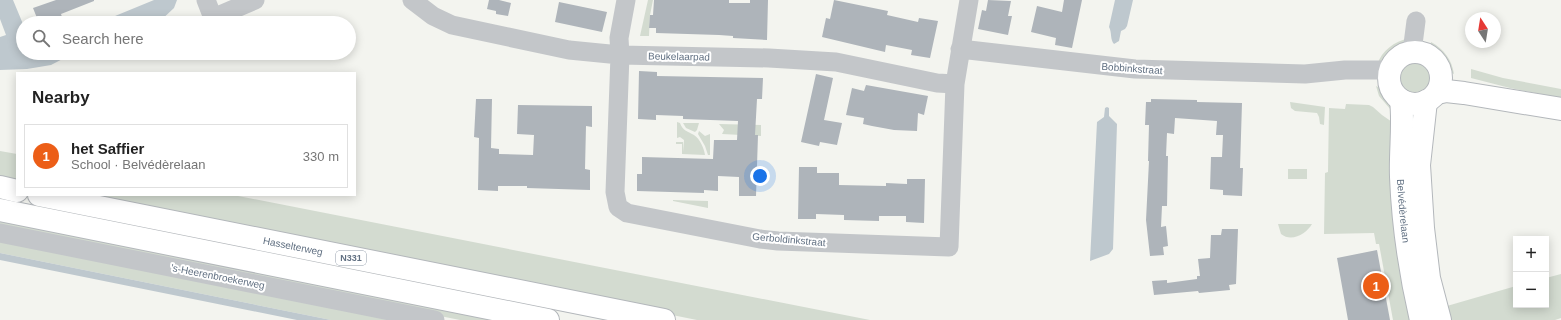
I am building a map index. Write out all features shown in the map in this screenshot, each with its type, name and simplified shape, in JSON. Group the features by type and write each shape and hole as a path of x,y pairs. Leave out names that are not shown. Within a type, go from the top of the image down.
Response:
{"main road":[{"path":"1431,97 1440,86 1441,71 1437,63 1432,57 1418,52 1400,56 1394,62 1394,84 1414,104 1446,91 1561,109"},
{"path":"1441,71 1457,80 1561,100"},
{"name":"Belvédèrelaan","path":"1394,84 1403,118 1401,174 1403,209 1412,281 1422,320"},
{"name":"Belvédèrelaan","path":"1431,97 1419,165 1427,266 1440,320"},
{"path":"0,187 16,190"},
{"name":"Hasselterweg","path":"44,196 664,320"},
{"name":"N331","path":"0,210 548,320"}],"street":[{"path":"206,0 212,16"},
{"path":"218,16 255,0"},
{"name":"Beukelaarpad","path":"412,0 433,16 452,25 569,50 620,55 769,58 836,62 937,83 955,84"},
{"name":"Gerboldinkstraat","path":"626,0 619,38 620,55 615,192 618,207 627,213 760,239 950,247 955,84 969,0"},
{"path":"1418,52 1423,22"},
{"name":"Bobbinkstraat","path":"960,49 1135,69 1305,74 1344,70 1394,84"},
{"name":"'s-Heerenbroekerweg","path":"0,232 435,320"}],"shaded area":[{"path":"0,0 13,0 20,16 16,16 16,60 61,60 51,65 27,69 0,70 0,37 6,35 0,19"},
{"path":"154,0 177,0 174,8 165,16 115,16"},
{"path":"648,0 653,0 650,15 649,36 640,36"},
{"path":"1115,0 1133,0 1127,26 1121,31 1119,41 1114,44 1109,27"},
{"path":"1409,38 1396,55 1377,65 1382,55 1389,47"},
{"path":"1431,42 1447,55 1454,74 1450,72 1435,56"},
{"path":"1414,61 1420,62 1426,66 1430,72 1430,84 1426,90 1420,94 1414,95 1408,94 1402,90 1398,84 1397,78 1398,72 1402,66 1408,62"},
{"path":"1471,69 1503,78 1561,89 1561,98 1510,88 1471,78"},
{"path":"1376,86 1385,91 1393,99 1391,110 1379,96"},
{"path":"1290,102 1325,107 1324,125 1320,124 1317,113 1295,111 1291,108"},
{"path":"1346,104 1369,105 1395,124 1411,320 1393,320 1379,244 1376,244 1374,233 1324,234 1325,173 1328,172 1329,108 1345,109"},
{"path":"1105,108 1109,108 1109,116 1117,124 1113,249 1109,254 1090,261 1097,122 1104,117"},
{"path":"677,122 680,123 687,132 694,135 698,139 703,147 705,155 682,154 682,144 676,144 676,142 683,142 683,152 684,140 680,137 677,138"},
{"path":"683,123 699,123 695,132 686,128"},
{"path":"719,124 761,125 761,136 722,134 724,130"},
{"path":"699,131 705,136 710,134 710,155 708,155 698,134"},
{"path":"0,151 16,154 16,183 0,180"},
{"path":"1288,169 1307,169 1307,179 1288,179"},
{"path":"80,196 238,196 870,320 697,320"},
{"path":"673,201 708,201 708,208"},
{"path":"0,216 517,320 460,320 0,228"},
{"path":"1278,224 1312,224 1307,231 1299,236 1290,238 1281,234"},
{"path":"0,238 410,320 331,320 0,253"},
{"path":"0,253 331,320 297,320 0,260"},
{"path":"1561,274 1561,318 1555,320 1443,320 1440,308 1513,287 1513,308 1549,308 1549,277"}],"building":[{"path":"56,0 94,0 61,14 62,16 36,16 33,8"},
{"path":"489,0 499,0 511,3 508,16 496,14 496,11 487,9"},
{"path":"654,0 729,0 729,3 750,3 750,0 768,0 767,40 733,38 733,36 719,35 656,33 656,28 649,28 650,15 653,15"},
{"path":"834,0 888,11 887,15 918,22 919,18 938,21 930,58 911,55 912,50 886,45 885,52 822,37 826,18 830,19"},
{"path":"988,0 1011,1 1008,16 1012,16 1008,35 978,29 982,10 986,11"},
{"path":"1064,0 1082,0 1072,48 1055,45 1056,38 1031,32 1037,6 1062,12"},
{"path":"559,2 607,12 602,32 555,22"},
{"path":"639,71 657,72 657,76 763,78 762,99 757,99 755,135 758,135 756,196 739,196 739,177 718,176 718,191 704,190 704,193 637,191 637,174 642,174 642,157 713,159 714,140 737,140 738,121 683,119 683,116 656,115 656,120 638,119"},
{"path":"816,74 833,78 824,120 842,123 837,145 820,142 819,146 801,142"},
{"path":"866,85 928,96 924,115 918,113 917,131 894,130 863,124 864,118 846,115 852,88 864,91"},
{"path":"476,99 492,99 491,148 499,149 499,154 533,155 534,135 517,134 518,105 592,106 592,127 586,126 585,169 590,170 590,190 527,188 527,186 498,186 498,191 478,190 479,138 474,137"},
{"path":"1151,99 1242,103 1240,168 1243,168 1242,196 1223,195 1223,190 1210,189 1211,157 1222,157 1223,135 1216,135 1217,121 1175,118 1174,134 1167,133 1167,206 1162,206 1161,227 1166,226 1168,246 1163,247 1164,255 1150,256 1146,220 1149,125 1145,125 1146,102 1151,102"},
{"path":"799,167 817,167 817,173 839,173 839,185 886,186 886,183 907,184 907,179 925,179 924,223 906,222 906,216 879,216 879,221 844,220 844,215 816,214 816,219 798,219"},
{"path":"1222,229 1238,229 1236,284 1229,285 1230,290 1154,295 1152,281 1167,280 1167,283 1197,279 1197,276 1200,276 1198,259 1210,258 1211,235 1221,235"},
{"path":"1377,250 1390,320 1348,320 1337,258"}],"place":[{"name":"het Saffier","path":"1376,286"}]}
